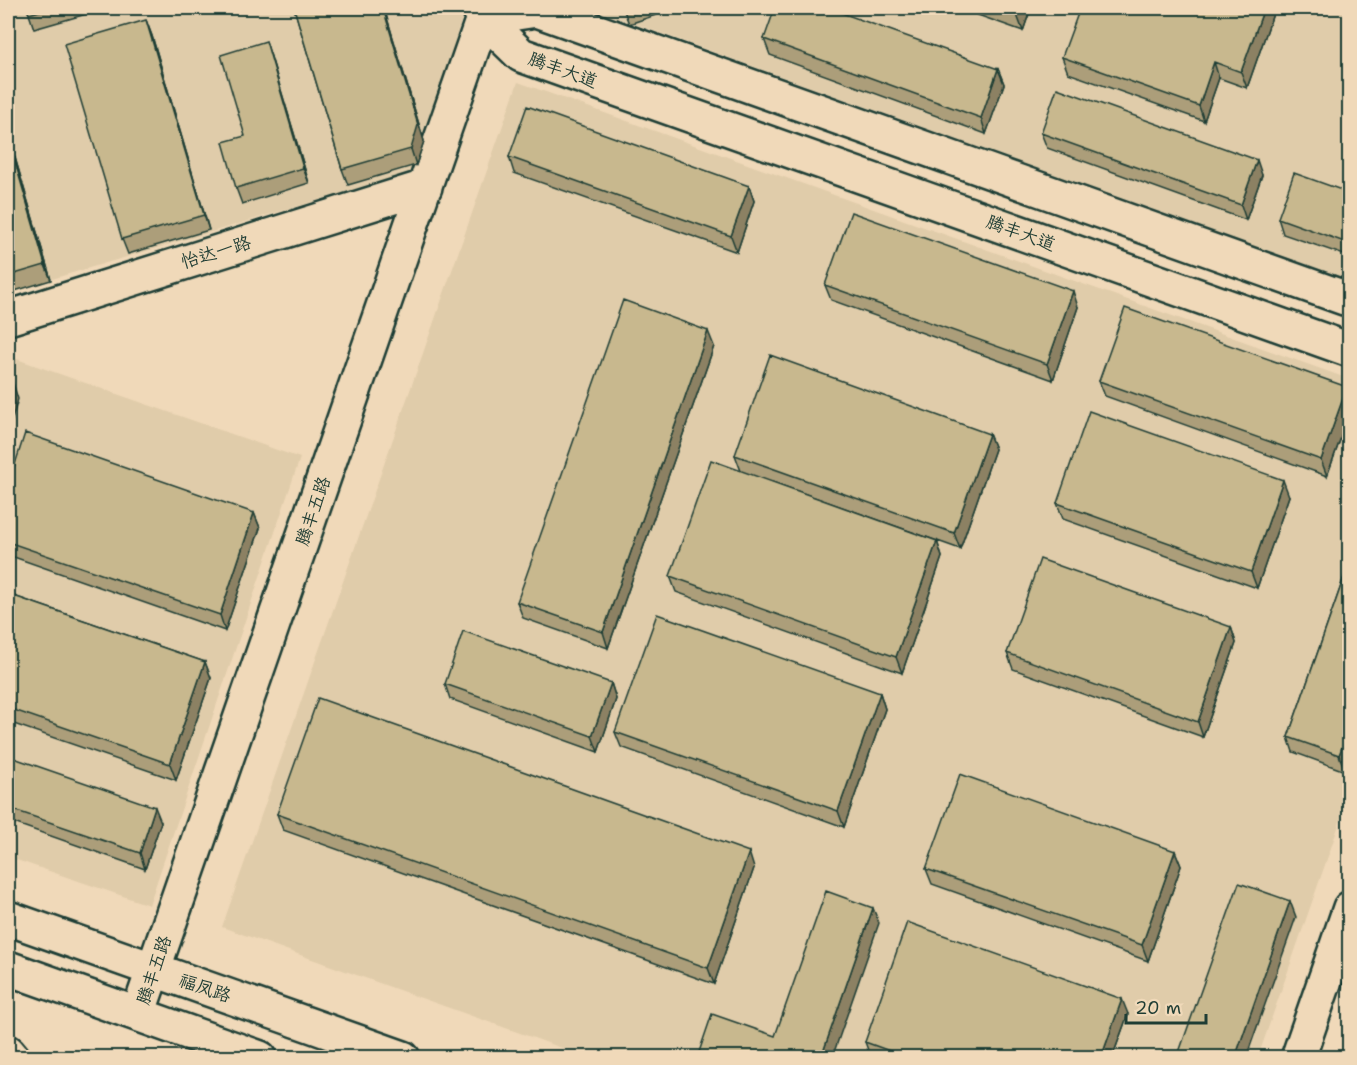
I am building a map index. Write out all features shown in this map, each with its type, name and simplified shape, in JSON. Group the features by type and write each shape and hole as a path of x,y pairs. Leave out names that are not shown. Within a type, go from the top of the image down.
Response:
{"street":[{"path":"482,13 537,10 1350,300"},
{"name":"腾丰五路","path":"138,1014 425,187 482,13"},
{"name":"腾丰大道","path":"482,13 521,55 1350,350"},
{"name":"怡达一路","path":"8,318 425,187"},
{"path":"1298,1058 1350,908"},
{"name":"福凤路","path":"8,918 403,1058"},
{"path":"8,968 245,1055"},
{"path":"8,1052 13,1058"}],"shaded area":[{"path":"8,8 459,8 462,18 414,172 8,292"},
{"path":"591,8 1349,8 1349,281"},
{"path":"518,82 1349,379 1349,796 1258,1057 587,1057 222,927"},
{"path":"8,356 300,458 149,905 8,857"}],"building":[{"path":"27,8 50,8 29,14"},
{"path":"294,8 383,8 418,125 411,149 342,169"},
{"path":"775,8 828,8 998,69 981,118 764,39"},
{"path":"996,8 1020,8 1017,15"},
{"path":"1080,8 1264,8 1241,72 1214,62 1199,106 1062,57"},
{"path":"146,20 204,215 122,239 64,44"},
{"path":"266,41 303,168 236,188 223,142 245,136 221,55"},
{"path":"1057,88 1257,160 1241,205 1041,133"},
{"path":"527,106 749,186 731,236 509,157"},
{"path":"8,138 45,265 8,276"},
{"path":"1294,173 1350,193 1350,244 1278,218"},
{"path":"851,212 1073,291 1047,364 825,285"},
{"path":"623,300 708,331 603,632 517,602"},
{"path":"1125,308 1347,387 1321,460 1099,381"},
{"path":"770,355 989,434 954,533 735,455"},
{"path":"8,381 13,383 8,399"},
{"path":"1089,411 1283,480 1251,572 1057,503"},
{"path":"25,433 254,513 220,615 8,542 8,486"},
{"path":"711,460 937,541 896,657 670,576"},
{"path":"1040,559 1231,627 1198,722 1007,653"},
{"path":"1350,560 1350,726 1339,755 1288,737"},
{"path":"8,594 205,662 170,764 8,708"},
{"path":"657,614 880,693 838,811 615,732"},
{"path":"463,631 611,683 592,736 445,684"},
{"path":"318,698 749,852 708,968 277,814"},
{"path":"8,756 155,807 140,853 8,808"},
{"path":"960,774 1175,851 1142,945 926,869"},
{"path":"1239,883 1290,901 1235,1058 1177,1058"},
{"path":"826,891 873,908 821,1058 697,1058 712,1014 775,1036"},
{"path":"907,922 1122,999 1101,1058 909,1058 865,1042"}]}
